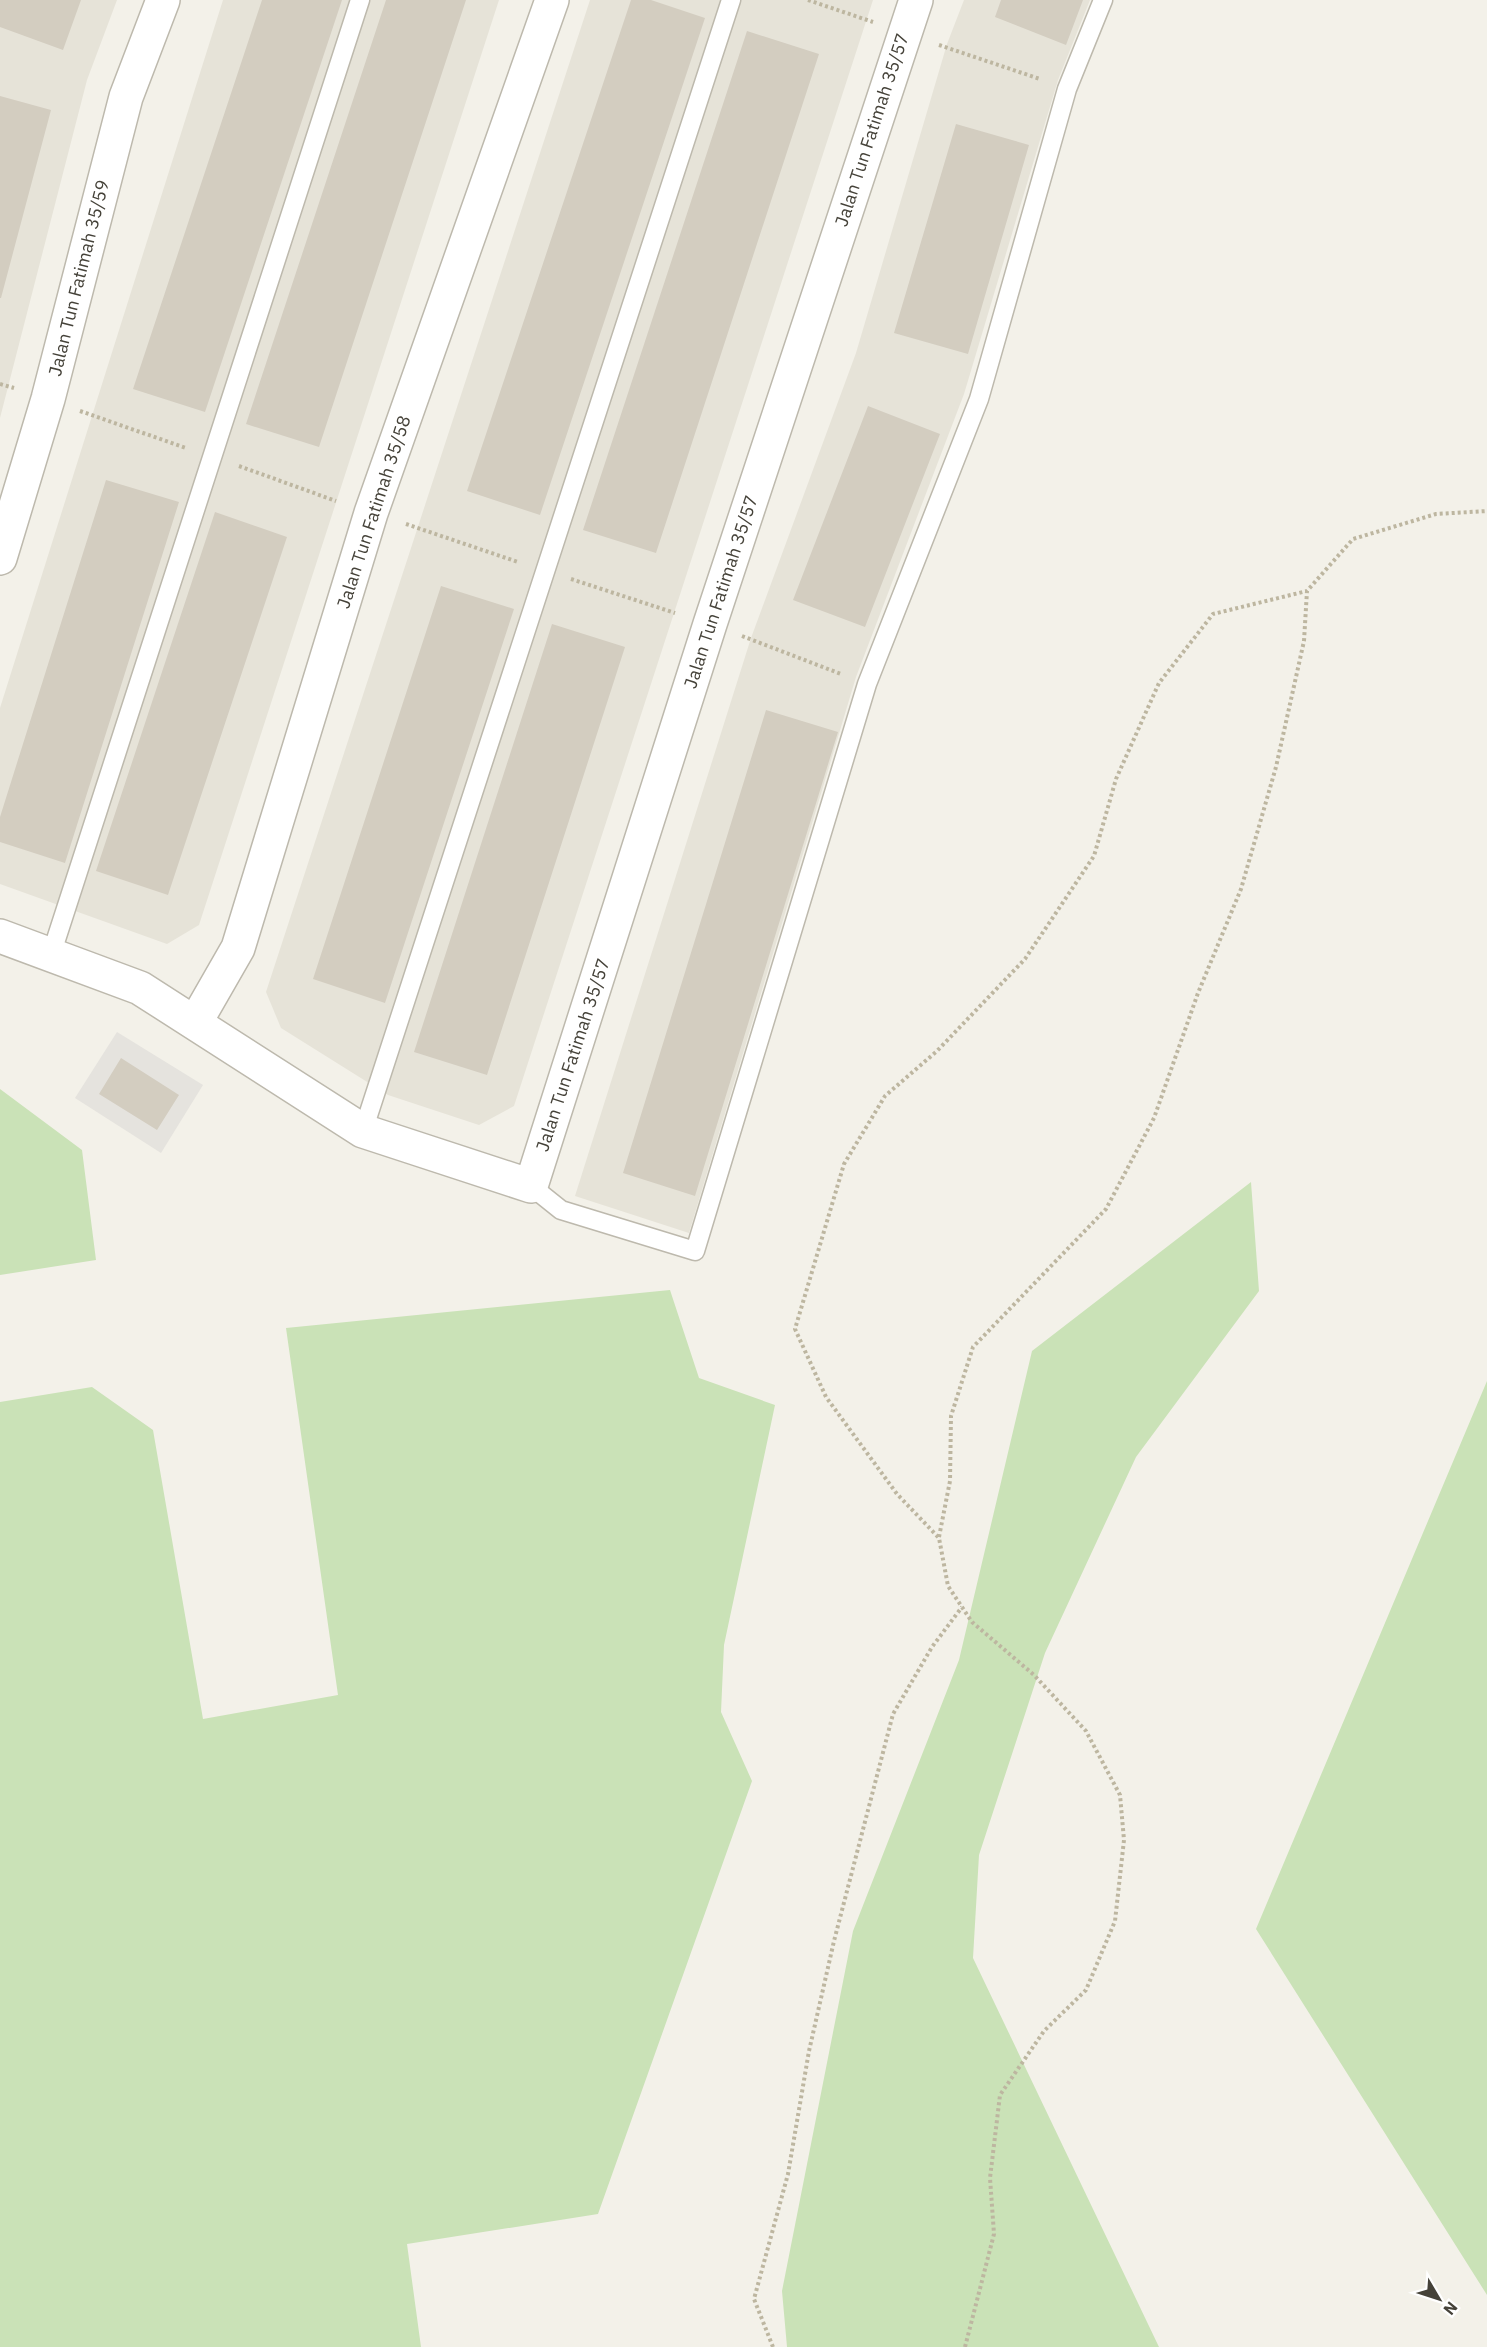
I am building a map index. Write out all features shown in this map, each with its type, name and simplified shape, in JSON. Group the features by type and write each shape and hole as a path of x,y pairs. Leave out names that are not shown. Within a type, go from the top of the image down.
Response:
{"street":[{"name":"Jalan Tun Fatimah 35/59","path":"0,558 48,399 126,97 164,0"},
{"name":"Jalan Tun Fatimah 35/58","path":"195,1023 238,948 371,513 552,0"},
{"name":"Jalan Tun Fatimah 35/57","path":"531,1186 710,624 916,0"},
{"path":"0,936 140,988 363,1131 531,1186"}],"lane":[{"path":"51,955 360,0"},
{"path":"363,1131 731,0"},
{"path":"531,1186 561,1210 695,1251 867,684 979,399 1067,89 1103,0"}],"path":[{"path":"808,0 1067,89"},
{"path":"939,1538 897,1494 826,1397 795,1329 844,1164 885,1096 937,1051 1031,950 1094,856 1116,779 1159,683 1213,614 1307,591 1353,539 1436,514 1487,511"},
{"path":"371,513 710,624 867,684"},
{"path":"965,2347 993,2234 990,2178 1000,2095 1044,2031 1086,1990 1115,1921 1124,1840 1120,1795 1086,1731 1034,1675 972,1622 948,1586 939,1538 950,1481 951,1416 973,1347 1106,1209 1154,1118 1198,993 1241,889 1276,767 1304,641 1307,591"},
{"path":"773,2347 754,2299 788,2174 809,2051 834,1941 893,1714 933,1647 962,1607"}],"shaded area":[{"path":"0,0 117,0 87,80 0,418"},
{"path":"223,0 499,0 199,925 167,944 0,884 0,708"},
{"path":"590,0 873,0 514,1106 479,1125 388,1095 281,1028 266,992"},
{"path":"964,0 1090,0 1058,80 964,394 856,677 689,1233 575,1196 751,638 856,353 947,44"},
{"path":"117,1032 203,1085 161,1153 75,1098"}],"green space":[{"path":"0,1089 82,1150 96,1260 0,1275"},
{"path":"1251,1182 1259,1291 1136,1457 1045,1653 979,1855 973,1958 1159,2347 787,2347 782,2291 853,1931 959,1660 1032,1351"},
{"path":"670,1290 699,1378 775,1405 724,1645 721,1712 752,1781 598,2214 407,2244 421,2347 0,2347 0,1402 92,1387 153,1430 203,1719 338,1695 286,1328"},
{"path":"1487,1381 1487,2295 1256,1929"}],"building":[{"path":"0,0 81,0 63,50 0,27"},
{"path":"262,0 342,0 205,412 133,389"},
{"path":"386,0 466,0 319,447 246,424"},
{"path":"631,0 651,0 705,18 540,515 467,491"},
{"path":"1001,0 1083,0 1066,45 995,17"},
{"path":"747,31 819,54 656,553 583,530"},
{"path":"0,96 51,110 1,298 0,298"},
{"path":"956,124 1029,145 968,354 894,333"},
{"path":"868,406 940,434 865,627 793,600"},
{"path":"106,480 179,502 65,863 0,842 0,817"},
{"path":"215,512 287,537 168,895 96,871"},
{"path":"441,586 514,609 385,1003 313,979"},
{"path":"552,624 625,647 487,1075 414,1052"},
{"path":"766,710 838,732 695,1196 623,1173"},
{"path":"121,1058 179,1095 157,1130 99,1094"}]}
